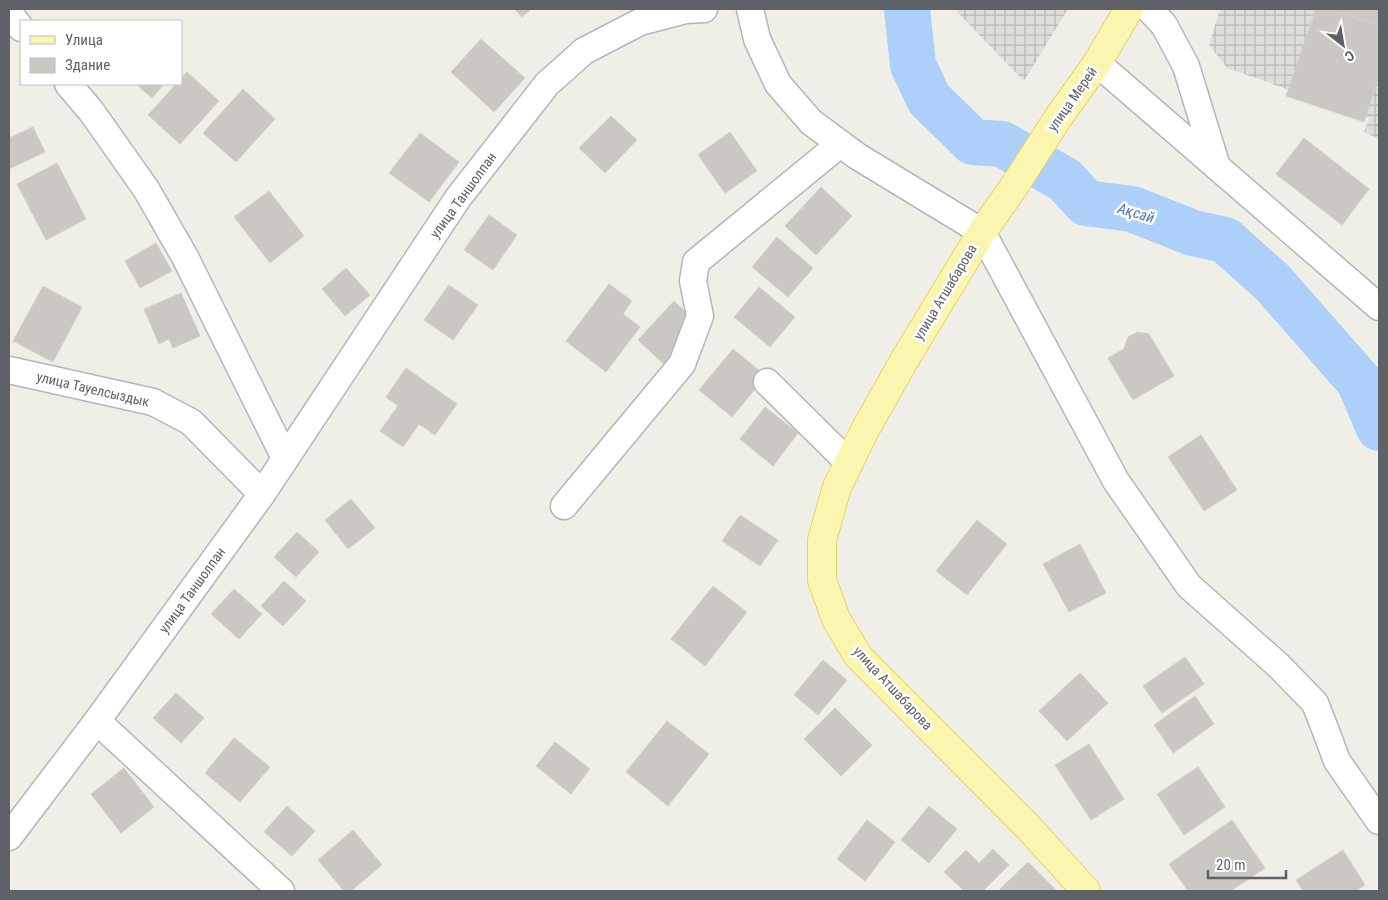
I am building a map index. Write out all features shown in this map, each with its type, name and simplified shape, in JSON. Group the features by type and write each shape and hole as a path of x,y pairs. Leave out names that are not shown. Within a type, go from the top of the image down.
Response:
{"main road":[{"name":"улица Мерей","path":"1013,188 1058,118 1097,63 1129,9"},
{"name":"улица Атшабарова","path":"1013,188 982,232 904,359 865,430 837,487 822,540 822,580 836,619 858,656 1030,829 1086,891"}],"street":[{"name":"улица Таншолпан","path":"9,837 97,721 262,494 458,198 547,84 584,51 640,22 686,10 704,9"},
{"name":"улица Атшабарова","path":"750,9 757,39 778,84 811,122 857,156 982,232"},
{"path":"1149,9 1164,25 1186,66 1217,167"},
{"path":"9,13 20,27"},
{"path":"1097,63 1379,307"},
{"path":"69,85 91,111 146,189 184,257 285,458"},
{"path":"564,506 682,364 700,316 693,281 696,262 840,144"},
{"path":"982,232 1116,481 1189,586 1279,666 1315,703 1337,761 1379,820"},
{"name":"улица Тауелсыздык","path":"9,370 153,402 191,422 262,494"},
{"path":"768,382 849,463"},
{"path":"97,721 281,891"}],"shaded area":[{"path":"956,9 1068,9 1024,81"},
{"path":"1220,9 1379,9 1379,139 1364,132 1369,118 1227,68 1209,45"}],"building":[{"path":"514,9 531,9 522,17"},
{"path":"1316,9 1329,9 1379,25 1379,76 1364,122 1286,96"},
{"path":"1329,9 1379,9 1379,25"},
{"path":"481,39 525,78 494,112 451,72"},
{"path":"187,72 219,101 180,144 148,115 175,85 182,85 182,77"},
{"path":"137,85 163,85 152,98"},
{"path":"243,89 275,119 236,162 203,133"},
{"path":"611,116 637,140 605,173 579,148"},
{"path":"33,127 45,152 9,169 9,138"},
{"path":"730,132 757,171 725,193 698,155"},
{"path":"420,133 459,162 429,202 389,173"},
{"path":"1304,138 1369,189 1342,225 1276,174"},
{"path":"57,163 86,219 46,240 17,184"},
{"path":"821,187 852,216 816,255 785,226"},
{"path":"269,191 304,236 270,263 234,217"},
{"path":"489,215 517,235 493,270 464,250"},
{"path":"777,237 813,268 788,297 752,267"},
{"path":"156,243 172,271 140,288 125,261"},
{"path":"346,268 370,295 345,316 322,289"},
{"path":"609,284 632,301 623,314 640,327 606,372 566,341"},
{"path":"449,285 478,305 453,340 424,320"},
{"path":"43,286 82,307 53,362 13,341"},
{"path":"759,287 795,317 770,347 734,317"},
{"path":"181,293 200,336 173,348 169,339 159,344 144,309"},
{"path":"674,301 693,319 677,337 688,347 668,368 638,340"},
{"path":"1138,332 1149,334 1174,376 1133,400 1108,358 1124,349 1128,337"},
{"path":"733,349 766,376 732,417 699,390"},
{"path":"406,368 457,404 435,435 419,424 403,447 380,431 398,406 386,397"},
{"path":"765,407 798,433 773,466 740,439"},
{"path":"1201,435 1237,490 1204,511 1168,457"},
{"path":"351,499 375,528 348,549 325,520"},
{"path":"740,515 778,540 760,566 722,541"},
{"path":"977,520 1007,544 967,595 936,571"},
{"path":"297,532 319,552 296,577 274,557"},
{"path":"1080,544 1106,593 1069,612 1043,564"},
{"path":"284,581 306,601 283,626 261,606"},
{"path":"713,586 747,612 705,666 671,639"},
{"path":"234,589 262,614 239,639 211,614"},
{"path":"1185,657 1204,684 1162,713 1143,686"},
{"path":"823,660 847,680 818,715 794,695"},
{"path":"1080,673 1108,703 1067,741 1039,711"},
{"path":"176,693 204,718 181,743 153,718"},
{"path":"1195,696 1214,724 1173,753 1154,725"},
{"path":"835,708 872,745 841,776 804,739"},
{"path":"667,721 709,754 668,806 626,772"},
{"path":"234,738 270,767 240,802 205,773"},
{"path":"555,742 590,769 571,794 536,766"},
{"path":"1089,744 1124,799 1091,820 1055,765"},
{"path":"1198,767 1225,807 1184,835 1157,794"},
{"path":"124,768 154,807 121,833 91,794"},
{"path":"287,806 315,831 292,856 264,832"},
{"path":"929,806 957,829 929,863 901,840"},
{"path":"867,820 895,842 865,881 837,859"},
{"path":"1232,820 1265,868 1231,891 1188,891 1169,864"},
{"path":"353,830 382,865 351,891 344,891 318,860"},
{"path":"993,849 1009,865 983,891 964,891 944,872 966,850 979,863"},
{"path":"1343,850 1365,885 1356,891 1303,891 1296,880"},
{"path":"1028,862 1057,891 1003,891 1000,889"}],"waterway":[{"name":"Ақсай","path":"907,9 913,65 929,99 973,142 1002,144 1065,180 1086,203 1132,209 1193,233 1225,240 1272,282 1359,381 1379,428"}]}
